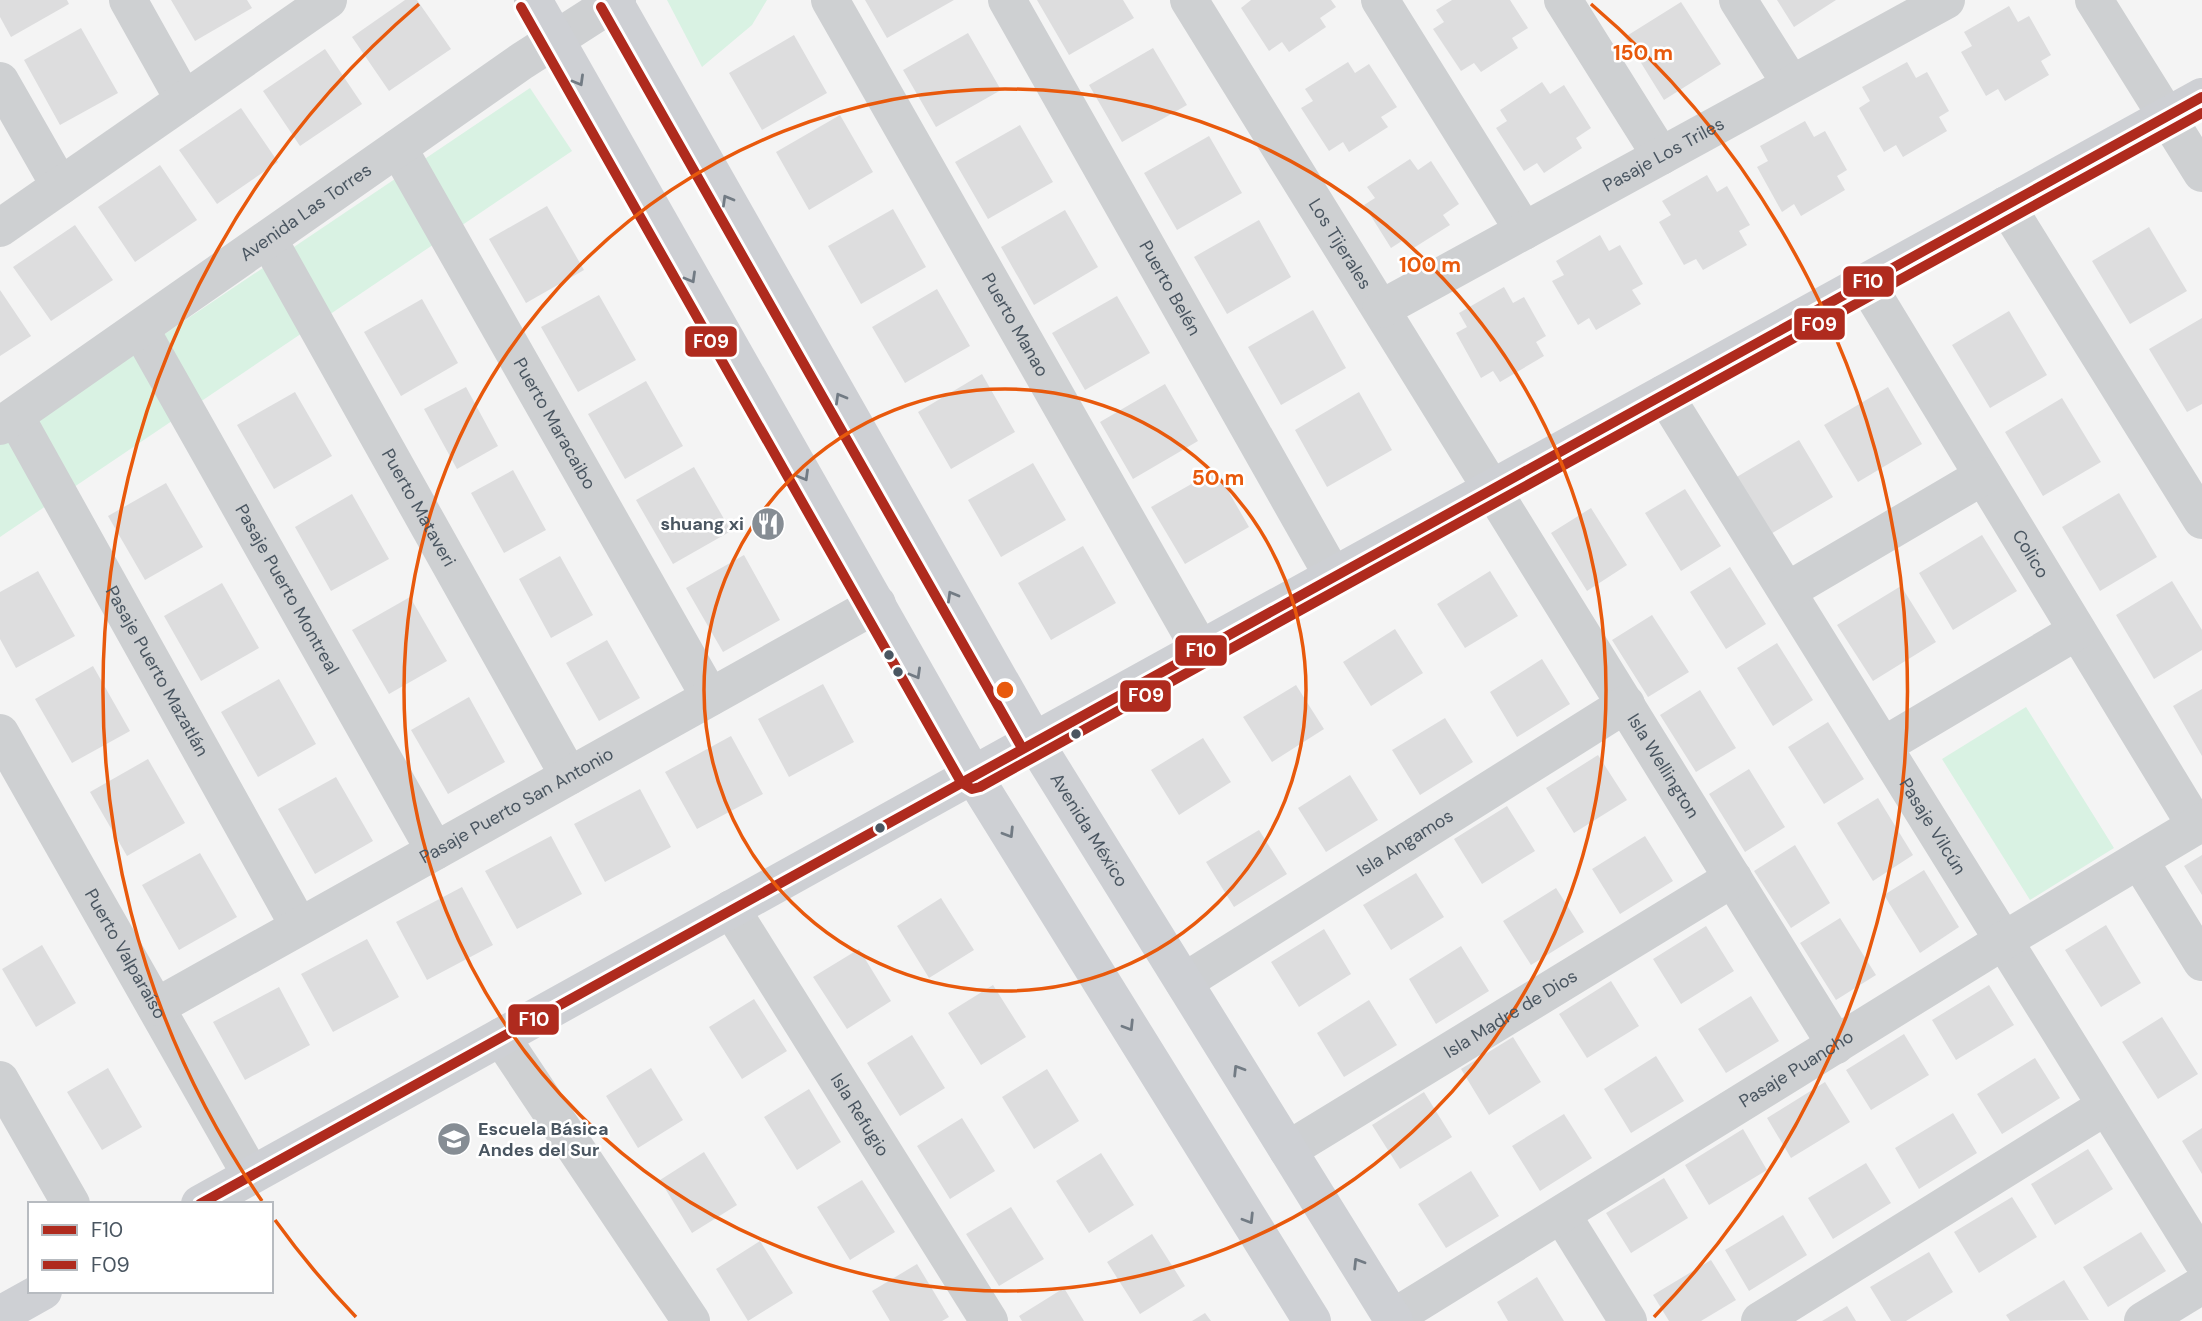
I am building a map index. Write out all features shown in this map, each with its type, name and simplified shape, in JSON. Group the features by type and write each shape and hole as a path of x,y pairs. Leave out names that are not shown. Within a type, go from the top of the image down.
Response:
{"main road":[{"path":"533,0 973,775 1312,1321"},
{"name":"Avenida México","path":"615,1 1034,741 1394,1320"},
{"path":"204,1202 2202,97"},
{"path":"0,1315 39,1293"}],"street":[{"path":"128,0 184,100"},
{"name":"Puerto Manao","path":"830,0 1200,649"},
{"name":"Puerto Belén","path":"1007,0 1333,576"},
{"name":"Los Tijerales","path":"1189,0 1492,488"},
{"path":"1380,0 1524,231"},
{"path":"1563,0 1661,156"},
{"path":"1738,0 1791,85"},
{"path":"2094,0 2202,173"},
{"name":"Avenida Las Torres","path":"7,421 398,148 615,1"},
{"path":"0,229 318,3"},
{"name":"Pasaje Los Triles","path":"1381,309 1791,85 1926,5"},
{"path":"0,81 61,186"},
{"name":"Puerto Maracaibo","path":"398,148 710,697"},
{"path":"2006,205 2202,520"},
{"name":"Puerto Mataveri","path":"268,239 569,776"},
{"name":"Colico","path":"1866,283 2077,631 2199,824"},
{"name":"Pasaje Puerto Montreal","path":"140,329 435,851"},
{"name":"Pasaje Vilcún","path":"1664,394 2202,1260"},
{"name":"Pasaje Puerto Mazatlán","path":"7,421 299,926"},
{"path":"1787,591 1983,476"},
{"name":"Isla Wellington","path":"1492,488 1836,1045"},
{"name":"Pasaje Puerto San Antonio","path":"156,1007 877,604"},
{"path":"1882,746 2077,631"},
{"name":"Isla Angamos","path":"1184,982 1626,704"},
{"name":"Puerto Valparaíso","path":"0,733 251,1175"},
{"name":"Pasaje Puancho","path":"1394,1320 2003,941 2199,824"},
{"path":"2139,860 2202,962"},
{"name":"Isla Madre de Dios","path":"1288,1150 1733,878"},
{"name":"Isla Refugio","path":"731,909 989,1321"},
{"path":"501,1037 691,1321"},
{"path":"3,1094 70,1202"},
{"path":"1760,1321 2106,1106"},
{"path":"1562,1215 1629,1321"},
{"path":"2143,1321 2202,1284"}],"green space":[{"path":"667,0 767,0 752,25 702,67"},
{"path":"530,88 572,151 0,537 0,445"},
{"path":"2026,707 2114,848 2030,900 1942,759"}],"building":[{"path":"0,0 67,0 69,4 11,37 0,17"},
{"path":"171,0 247,0 252,8 195,41"},
{"path":"405,0 417,0 451,49 389,91 352,37"},
{"path":"865,0 954,0 887,38"},
{"path":"1037,0 1123,0 1134,18 1069,55"},
{"path":"1251,0 1331,0 1336,7 1320,18 1326,27 1289,52 1282,42 1269,51 1241,8"},
{"path":"1452,0 1510,0 1528,28 1512,38 1518,48 1481,72 1474,63 1461,71 1433,29 1444,22 1436,10"},
{"path":"1777,0 1836,0 1794,27"},
{"path":"1681,2 1721,64 1664,100 1625,37"},
{"path":"2009,6 2018,22 2029,16 2051,55 2041,61 2049,75 2005,101 1998,89 1986,96 1961,52 1972,46 1964,32"},
{"path":"81,28 118,93 60,125 24,60"},
{"path":"968,33 1001,90 936,127 903,70"},
{"path":"794,35 827,93 762,130 729,73"},
{"path":"1153,48 1187,105 1122,142 1089,85"},
{"path":"325,49 362,104 300,146 263,91"},
{"path":"1348,62 1355,73 1369,64 1397,107 1381,117 1388,127 1349,152 1343,142 1329,151 1301,108 1313,101 1305,89"},
{"path":"1907,62 1916,78 1927,72 1949,111 1939,117 1947,131 1903,157 1896,145 1884,152 1859,108 1870,101 1862,87"},
{"path":"1542,82 1550,94 1564,85 1591,128 1576,138 1582,148 1544,173 1537,163 1524,171 1496,128 1507,121 1500,110"},
{"path":"241,108 278,162 217,204 179,150"},
{"path":"840,115 873,172 809,210 776,152"},
{"path":"1805,121 1814,137 1825,131 1847,170 1837,176 1845,190 1801,216 1794,204 1782,212 1757,167 1768,161 1760,146"},
{"path":"1020,125 1053,182 988,219 955,162"},
{"path":"1209,136 1242,193 1177,230 1144,173"},
{"path":"1410,159 1418,170 1431,161 1459,204 1443,215 1450,225 1412,249 1405,239 1391,248 1364,205 1375,198 1367,187"},
{"path":"160,165 197,220 135,262 98,207"},
{"path":"1707,175 1717,192 1727,186 1750,225 1739,231 1747,245 1703,270 1696,259 1684,265 1659,222 1671,215 1662,201"},
{"path":"547,206 584,270 526,303 489,239"},
{"path":"893,209 926,267 861,304 828,246"},
{"path":"1065,210 1098,267 1034,305 1001,247"},
{"path":"1259,220 1291,277 1227,314 1194,257"},
{"path":"75,225 113,280 51,321 13,267"},
{"path":"2149,227 2187,291 2130,324 2092,261"},
{"path":"1600,235 1609,251 1620,245 1643,284 1632,290 1641,304 1596,330 1589,318 1578,325 1552,281 1564,275 1556,261"},
{"path":"1504,287 1513,303 1524,297 1546,336 1536,342 1544,356 1500,382 1493,371 1481,378 1456,333 1467,327 1459,313"},
{"path":"937,289 970,346 905,383 872,327"},
{"path":"0,290 31,336 0,356"},
{"path":"599,295 636,360 578,392 541,327"},
{"path":"1117,296 1150,353 1085,390 1052,333"},
{"path":"422,299 458,363 401,396 364,332"},
{"path":"1313,310 1346,368 1281,405 1248,347"},
{"path":"2009,311 2047,375 1990,408 1952,345"},
{"path":"2202,318 2202,404 2187,412 2149,349"},
{"path":"982,374 1015,432 951,469 918,412"},
{"path":"646,381 683,446 625,479 588,414"},
{"path":"1165,384 1198,441 1133,479 1100,422"},
{"path":"466,387 498,446 457,469 424,409"},
{"path":"1888,387 1922,444 1858,482 1824,425"},
{"path":"295,392 332,456 274,489 237,425"},
{"path":"1359,392 1392,450 1327,487 1295,430"},
{"path":"2062,398 2101,462 2043,496 2005,432"},
{"path":"1799,440 1833,497 1769,535 1735,478"},
{"path":"1033,463 1066,520 1001,557 968,500"},
{"path":"694,467 731,531 673,564 636,500"},
{"path":"513,470 546,530 504,553 471,493"},
{"path":"1216,470 1249,527 1185,564 1151,507"},
{"path":"166,483 203,547 145,580 108,516"},
{"path":"1685,489 1721,546 1681,571 1645,513"},
{"path":"2119,493 2157,557 2100,591 2062,527"},
{"path":"352,494 389,559 331,591 295,527"},
{"path":"1591,508 1627,565 1587,591 1551,533"},
{"path":"1982,535 2017,591 1953,630 1919,573"},
{"path":"1083,546 1116,603 1051,640 1018,583"},
{"path":"744,555 780,620 723,652 686,588"},
{"path":"560,556 593,615 551,638 519,579"},
{"path":"1730,567 1766,624 1726,649 1690,592"},
{"path":"38,571 75,636 16,668 0,639 0,592"},
{"path":"1490,571 1518,616 1465,648 1437,604"},
{"path":"2172,581 2202,630 2202,650 2154,679 2116,615"},
{"path":"222,583 259,648 201,681 164,616"},
{"path":"1901,586 1936,642 1873,681 1837,625"},
{"path":"410,597 447,661 389,694 352,630"},
{"path":"1652,615 1689,672 1648,697 1612,640"},
{"path":"1395,629 1423,673 1371,706 1343,662"},
{"path":"607,640 640,698 599,721 566,663"},
{"path":"1777,643 1813,700 1773,726 1737,668"},
{"path":"1542,659 1570,704 1517,737 1490,692"},
{"path":"93,666 130,731 72,763 35,699"},
{"path":"279,679 316,744 258,777 221,712"},
{"path":"823,684 854,742 789,777 758,719"},
{"path":"1296,685 1324,729 1272,762 1243,717"},
{"path":"2202,689 2202,756 2173,706"},
{"path":"1700,690 1736,748 1696,772 1660,715"},
{"path":"469,697 505,762 448,794 411,730"},
{"path":"1445,718 1473,762 1420,795 1392,750"},
{"path":"1828,722 1864,779 1824,804 1788,747"},
{"path":"731,736 763,794 697,829 665,772"},
{"path":"1203,738 1231,782 1179,815 1151,770"},
{"path":"1598,755 1627,800 1574,833 1546,788"},
{"path":"148,759 185,823 127,856 90,792"},
{"path":"1749,769 1785,827 1745,852 1709,794"},
{"path":"1350,775 1378,820 1326,852 1298,808"},
{"path":"336,777 373,841 315,874 278,809"},
{"path":"640,789 671,847 605,882 574,824"},
{"path":"1878,798 1913,855 1873,881 1837,823"},
{"path":"1507,806 1535,851 1482,884 1454,839"},
{"path":"1259,830 1287,874 1234,907 1206,862"},
{"path":"551,836 582,894 517,929 485,871"},
{"path":"1645,836 1673,881 1620,914 1592,869"},
{"path":"1795,845 1830,903 1791,928 1754,871"},
{"path":"200,853 237,917 179,950 142,885"},
{"path":"2202,855 2202,895 2184,866"},
{"path":"1924,870 1959,927 1920,953 1884,895"},
{"path":"1416,873 1444,917 1391,950 1363,905"},
{"path":"462,887 493,945 427,980 396,922"},
{"path":"1556,888 1584,932 1531,965 1503,921"},
{"path":"941,898 974,950 929,978 897,926"},
{"path":"1840,918 1876,975 1836,1000 1800,943"},
{"path":"2106,925 2141,983 2101,1007 2065,950"},
{"path":"1706,926 1734,971 1681,1004 1653,959"},
{"path":"1324,929 1351,974 1299,1007 1271,962"},
{"path":"367,939 399,997 333,1032 301,974"},
{"path":"42,945 76,1003 36,1027 2,969"},
{"path":"1461,946 1489,991 1436,1024 1409,979"},
{"path":"859,949 891,1001 847,1029 813,977"},
{"path":"1611,981 1639,1026 1587,1058 1559,1014"},
{"path":"993,985 1026,1037 981,1065 948,1013"},
{"path":"1989,985 2014,1025 1956,1060 1932,1020"},
{"path":"279,987 310,1045 245,1080 213,1022"},
{"path":"1751,996 1779,1041 1726,1073 1698,1029"},
{"path":"754,999 787,1051 742,1079 709,1027"},
{"path":"1369,1000 1397,1045 1344,1077 1317,1033"},
{"path":"2162,1017 2198,1074 2158,1099 2122,1042"},
{"path":"1904,1034 1929,1075 1871,1110 1846,1070"},
{"path":"912,1035 945,1088 900,1116 867,1063"},
{"path":"1513,1037 1541,1082 1489,1115 1461,1069"},
{"path":"1656,1056 1684,1101 1631,1133 1604,1089"},
{"path":"2035,1058 2060,1098 2002,1134 1977,1094"},
{"path":"108,1068 142,1127 102,1150 67,1092"},
{"path":"651,1068 683,1120 638,1148 606,1096"},
{"path":"1047,1069 1079,1121 1034,1149 1002,1097"},
{"path":"1825,1082 1850,1122 1791,1158 1767,1118"},
{"path":"809,1089 841,1142 797,1170 764,1117"},
{"path":"1424,1092 1452,1137 1400,1169 1372,1125"},
{"path":"1953,1113 1977,1153 1919,1189 1895,1148"},
{"path":"1564,1114 1592,1158 1540,1191 1512,1146"},
{"path":"962,1118 995,1171 950,1199 917,1146"},
{"path":"2202,1128 2202,1174 2182,1141"},
{"path":"1743,1129 1767,1170 1709,1205 1685,1165"},
{"path":"2088,1149 2113,1189 2055,1225 2031,1184"},
{"path":"704,1152 737,1205 692,1233 660,1180"},
{"path":"1101,1153 1134,1205 1089,1233 1056,1181"},
{"path":"1866,1163 1891,1203 1833,1239 1808,1198"},
{"path":"1471,1171 1499,1216 1446,1248 1418,1204"},
{"path":"1664,1178 1688,1218 1631,1253 1606,1213"},
{"path":"862,1180 895,1232 850,1260 817,1207"},
{"path":"2012,1197 2037,1237 1979,1273 1954,1232"},
{"path":"1011,1207 1044,1259 999,1286 966,1234"},
{"path":"1783,1215 1807,1255 1749,1291 1725,1250"},
{"path":"2141,1232 2166,1271 2108,1307 2083,1267"},
{"path":"1152,1234 1185,1286 1140,1314 1107,1262"},
{"path":"760,1241 793,1293 748,1321 716,1269"},
{"path":"1929,1252 1953,1292 1906,1321 1891,1321 1870,1287"},
{"path":"1711,1260 1736,1300 1701,1321 1669,1321 1653,1295"},
{"path":"917,1264 949,1317 942,1321 890,1321 872,1291"},
{"path":"1537,1277 1564,1321 1508,1321 1497,1302"},
{"path":"2064,1280 2089,1320 2010,1321 2006,1315"},
{"path":"1064,1288 1084,1321 1022,1321 1019,1316"},
{"path":"1847,1306 1856,1321 1822,1321"},
{"path":"1205,1313 1211,1321 1192,1321"}],"transit line":[{"name":"F09","path":"521,7 961,782 972,789 980,787 2202,113"},
{"name":"F09","path":"601,7 1022,748"},
{"name":"F10","path":"204,1202 2202,97"}],"place":[{"name":"shuang xi","path":"768,524"},
{"name":"Escuela Básica Andes del Sur","path":"454,1139"}]}
